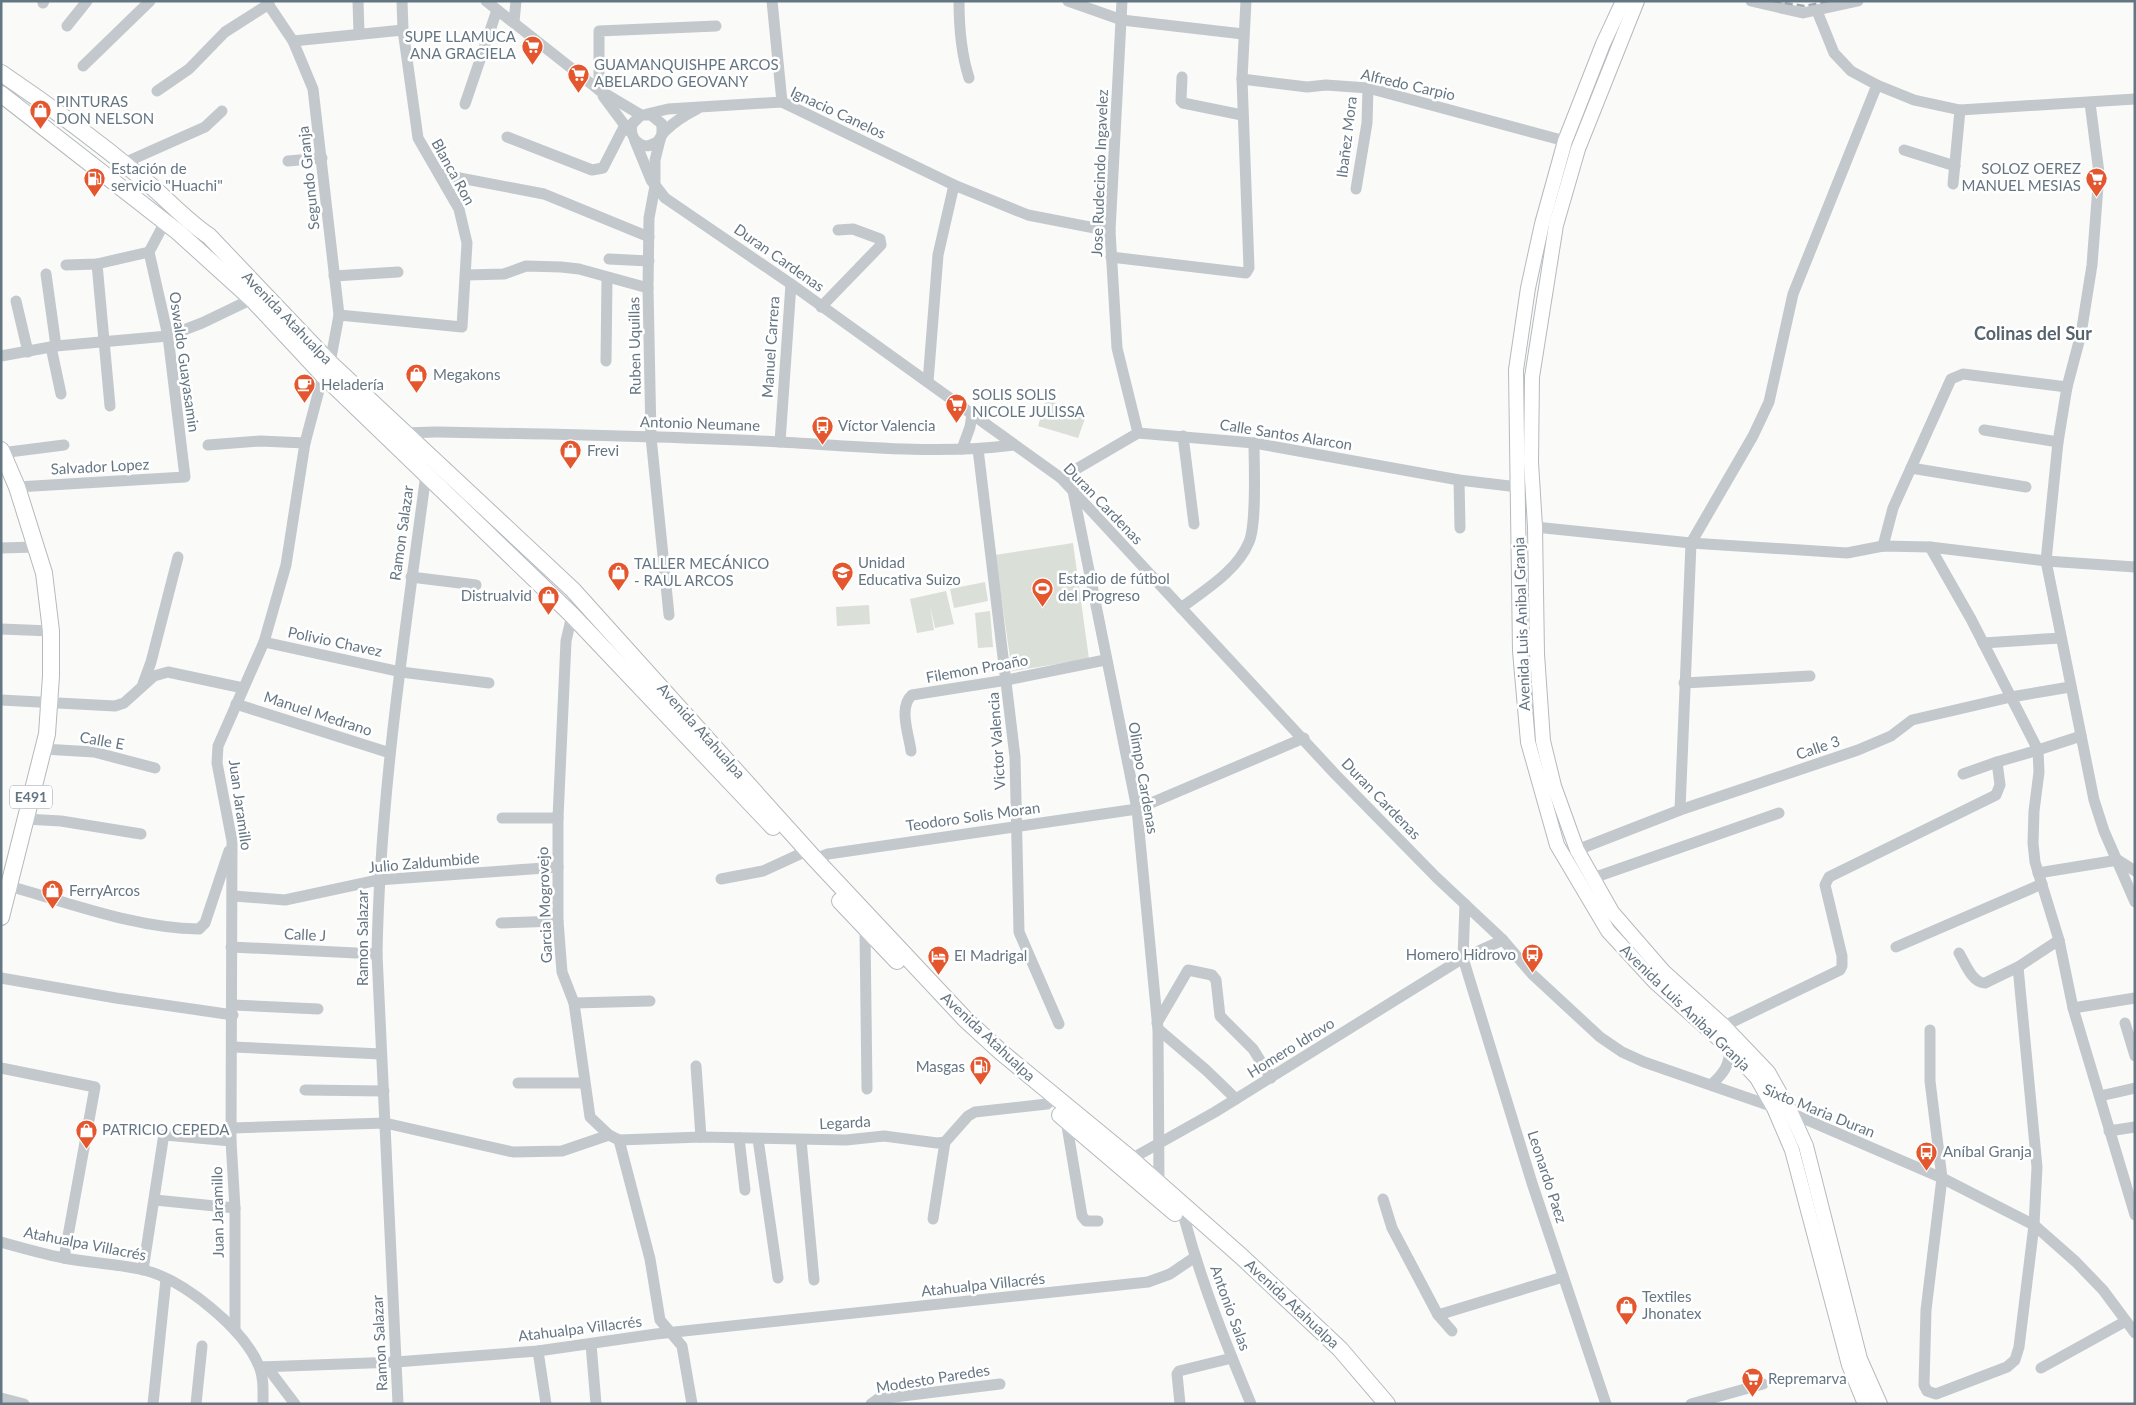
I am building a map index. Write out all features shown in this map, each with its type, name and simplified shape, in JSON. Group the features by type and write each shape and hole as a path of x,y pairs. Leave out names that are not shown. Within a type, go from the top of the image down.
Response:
{"highway":[{"name":"Avenida Atahualpa","path":"1,73 42,100 166,198 178,225 209,236 385,434 572,615 753,807 807,856 966,1019 1051,1100 1066,1120 1265,1290 1323,1347 1375,1404"},
{"name":"Avenida Atahualpa","path":"1,94 178,225 252,299 327,369 406,433 573,590 807,856 866,930 967,1031 1051,1100 1131,1159 1160,1184 1340,1349 1387,1404"},
{"path":"22,96 90,149 148,197 166,216 178,225"},
{"name":"E491","path":"1,917 43,749 49,702 51,631 45,580 17,487 2,452"}],"main road":[{"name":"Avenida Luis Anibal Granja","path":"1623,1 1603,44 1565,142 1540,233 1516,370 1520,652 1528,742 1557,845 1582,891 1608,931 1655,982 1730,1048 1756,1078 1774,1108 1792,1150 1849,1365 1866,1404"},
{"name":"Avenida Luis Anibal Granja","path":"1637,1 1578,149 1556,225 1532,377 1531,462 1535,527 1537,654 1543,741 1554,786 1577,850 1612,912 1664,972 1724,1026 1768,1072 1791,1113 1806,1146 1860,1359 1880,1404"}],"street":[{"path":"67,26 87,1"},
{"path":"83,66 150,1"},
{"path":"358,1 359,34"},
{"name":"Blanca Ron","path":"340,316 462,327 467,243 459,209 418,138 403,30 402,1"},
{"path":"486,1 600,90 644,115 659,120 662,135 655,160 655,186"},
{"path":"514,22 516,1"},
{"path":"772,1 782,102"},
{"path":"959,1 959,32 969,78"},
{"path":"1068,1 1122,20 1243,34"},
{"name":"Jose Rudecindo Ingavelez","path":"1122,1 1110,231 1117,348 1138,433"},
{"path":"1111,257 1246,273 1250,262 1242,115 1242,80 1246,1"},
{"path":"1751,1 1803,13 1858,1"},
{"path":"158,91 189,69 225,32 268,3"},
{"name":"Segundo Granja","path":"268,3 293,41 314,89 340,316 327,369"},
{"path":"465,104 497,10"},
{"path":"1818,11 1834,53 1851,71 1877,85 1914,100 1960,110 2135,100"},
{"path":"655,186 630,133 600,90 598,30 716,26"},
{"path":"293,41 403,30"},
{"path":"1182,78 1181,101 1183,103 1242,115"},
{"name":"Alfredo Carpio","path":"1242,80 1307,87 1326,85 1368,88 1565,142"},
{"path":"1680,810 1684,683 1692,543 1753,436 1769,402 1793,294 1877,85"},
{"name":"Ibañez Mora","path":"1356,190 1367,123 1368,88"},
{"name":"Ignacio Canelos","path":"644,115 668,109 782,102 954,185 1028,215 1110,231"},
{"path":"2090,103 2099,173 2093,247 2081,334 2067,387 2058,442 2046,561 2094,800 2104,831 2135,902"},
{"name":"Ignacio Canelos","path":"662,135 680,118 701,108"},
{"path":"1953,184 1960,110"},
{"path":"124,163 205,127 222,111"},
{"path":"507,137 592,170 598,170 603,168 630,133 632,124 644,115"},
{"path":"630,133 646,146 658,142 662,135"},
{"path":"1904,150 1955,166"},
{"path":"288,161 322,158"},
{"path":"439,174 544,194 649,237"},
{"path":"928,382 938,255 954,185"},
{"name":"Ruben Uquillas","path":"655,186 650,206 648,260 651,437 669,615"},
{"name":"Duran Cardenas","path":"655,186 666,198 791,284 1061,478 1336,774 1465,904"},
{"path":"66,265 97,264 149,252 178,225"},
{"path":"821,307 881,245 880,240 853,229 838,230"},
{"name":"Oswaldo Guayasamin","path":"149,252 168,336 185,477"},
{"path":"609,259 648,260"},
{"path":"97,264 110,406"},
{"path":"466,275 504,274 526,266 579,269 648,288"},
{"path":"334,276 398,272"},
{"path":"46,274 61,394"},
{"path":"606,361 607,278"},
{"name":"Manuel Carrera","path":"780,442 791,284"},
{"path":"1,356 54,346 168,336 202,323 252,299"},
{"path":"16,301 28,352"},
{"name":"Juan Jaramillo","path":"235,1330 235,1208 231,1141 233,1010 231,947 234,896 232,841 217,763 218,746 264,642 286,565 305,443 327,369"},
{"path":"1883,546 1893,508 1948,384 1955,376 1963,374 2067,387"},
{"path":"962,449 970,427 972,414"},
{"path":"1984,430 2058,442"},
{"path":"1061,478 1138,433"},
{"name":"Calle Santos Alarcon","path":"1138,433 1254,443 1459,480 1518,487"},
{"name":"Antonio Neumane","path":"385,434 651,437 864,447 962,449 1014,445"},
{"path":"1182,436 1194,524"},
{"path":"208,445 260,442 305,443"},
{"path":"1181,608 1233,566 1249,542 1254,494 1254,443"},
{"path":"2,452 64,445"},
{"name":"Victor Valencia","path":"978,449 1015,757 1020,932 1059,1024"},
{"path":"1911,468 2026,487"},
{"name":"Ramon Salazar","path":"398,1404 377,954 378,880 390,753 411,577 426,474"},
{"name":"Salvador Lopez","path":"17,487 185,477"},
{"path":"1459,480 1460,528"},
{"name":"Olimpo Cardenas","path":"1073,491 1136,809 1157,1026 1160,1184"},
{"path":"1535,527 1692,543 1847,553 1883,546 1930,547 2046,561 2135,567"},
{"path":"1,548 35,547"},
{"path":"1930,547 1983,643 2038,750 2039,772 2034,811 2033,843 2040,879 2059,940 2073,1008 2135,1215"},
{"path":"144,684 152,662 178,557"},
{"path":"411,577 476,585"},
{"name":"Garcia Mogrovejo","path":"572,615 566,641 558,818 558,921 562,972 574,1002 590,1117 614,1137"},
{"path":"1,629 51,631"},
{"path":"1983,643 2061,638"},
{"name":"Polivio Chavez","path":"264,642 400,672 489,683"},
{"name":"Filemon Proaño","path":"911,751 905,708 906,700 912,696 1007,680 1105,660"},
{"path":"1,700 115,706 124,703 154,676 168,672 243,688"},
{"path":"1684,683 1810,676"},
{"name":"Calle 3","path":"1577,850 1680,810 1858,750 1891,736 1912,720 2011,697 2070,687"},
{"name":"Manuel Medrano","path":"236,704 390,753"},
{"path":"1964,774 2081,736"},
{"name":"Teodoro Solis Moran","path":"721,879 763,871 807,856 1136,809 1304,738"},
{"name":"Calle E","path":"43,749 94,752 155,768"},
{"path":"1724,1026 1840,970 1842,956 1825,885 1829,877 1996,795 2000,785 1997,762"},
{"path":"1593,878 1780,812"},
{"path":"502,818 558,818"},
{"path":"25,819 61,821 141,834"},
{"path":"9,886 113,915 180,929 199,929 205,923 232,841"},
{"path":"1896,947 2040,879 2118,860 2135,871"},
{"name":"Julio Zaldumbide","path":"234,896 286,900 378,880 558,867"},
{"path":"1463,958 1465,904"},
{"name":"Sixto Maria Duran","path":"1465,904 1503,940 1532,974 1600,1037 1622,1052 1644,1062 1791,1113 1942,1178 2034,1225 2076,1262 2103,1290 2135,1333"},
{"path":"501,923 558,921"},
{"path":"866,930 867,1089"},
{"name":"Homero Idrovo","path":"1131,1159 1271,1078 1463,958 1503,940"},
{"path":"1959,953 1976,980 1980,983 1985,983 2018,968 2059,940"},
{"name":"Calle J","path":"231,947 377,954"},
{"name":"Leonardo Paez","path":"1463,958 1532,1183 1606,1404"},
{"path":"1930,1030 1930,1081 1942,1178 1926,1310 1924,1386 1928,1391 1936,1394 2008,1367 2015,1360 2019,1347 2034,1225 2037,1167 2018,968"},
{"path":"1236,1099 1157,1026 1188,970 1212,975 1216,980 1220,1016 1253,1049 1271,1078"},
{"path":"1,978 116,998 233,1010 318,1009"},
{"path":"2073,1008 2135,998"},
{"path":"574,1002 650,1001"},
{"path":"2125,1023 2135,1056"},
{"path":"233,1047 381,1054"},
{"path":"1711,1085 1725,1071 1729,1063 1730,1048"},
{"path":"696,1066 701,1137"},
{"path":"1,1068 95,1087 64,1258"},
{"path":"518,1084 584,1083"},
{"path":"2100,1096 2135,1088"},
{"path":"305,1090 384,1091"},
{"path":"933,1219 945,1142 968,1116 975,1112 1051,1100"},
{"path":"1066,1120 1082,1216 1086,1222 1098,1220"},
{"name":"Legarda","path":"231,1128 385,1122 513,1152 562,1151 614,1137 801,1140 884,1136 945,1142"},
{"path":"2109,1131 2135,1127"},
{"path":"143,1270 155,1200 162,1140 165,1134 231,1141"},
{"path":"614,1137 650,1259 660,1320 682,1346 692,1404"},
{"path":"739,1138 745,1190"},
{"path":"758,1139 778,1278"},
{"path":"801,1140 814,1280"},
{"path":"1383,1199 1392,1228 1438,1315 1452,1331"},
{"path":"155,1200 235,1208"},
{"name":"Antonio Salas","path":"1185,1221 1195,1257 1251,1404"},
{"name":"Atahualpa Villacrés","path":"1,1242 64,1258 143,1270 166,1279 199,1299 235,1330 263,1367 396,1362 538,1351 656,1334 671,1334 1148,1282 1170,1274 1195,1257"},
{"path":"1438,1315 1564,1277"},
{"path":"153,1404 166,1279"},
{"path":"218,1315 234,1297"},
{"path":"2041,1368 2126,1320"},
{"path":"591,1344 596,1404"},
{"path":"196,1404 202,1346"},
{"path":"538,1351 546,1404"},
{"path":"1180,1404 1176,1374 1179,1371 1232,1358"},
{"path":"263,1367 263,1404"},
{"path":"263,1367 295,1404"},
{"name":"Modesto Paredes","path":"871,1404 878,1399 1000,1384"},
{"path":"1691,1404 1764,1384"},
{"path":"1,1398 24,1404"}],"shaded area":[{"path":"1046,400 1087,413 1078,438 1038,426"},
{"name":"Estadio de fútbol del Progreso","path":"1073,543 1089,659 1012,671 995,555"},
{"path":"985,582 988,601 954,608 950,589"},
{"path":"946,591 954,624 935,628 930,605 934,630 917,633 910,599"},
{"path":"869,605 870,624 837,626 836,607"},
{"path":"990,611 993,647 978,648 975,613"}],"tunnel":[{"path":"1,84 20,97"}],"railway":[{"path":"1773,1 1804,6 1830,1"}],"place":[{"name":"SUPE LLAMUCA ANA GRACIELA","path":"532,65"},
{"name":"GUAMANQUISHPE ARCOS ABELARDO GEOVANY","path":"578,93"},
{"name":"PINTURAS DON NELSON","path":"40,130"},
{"name":"Estación de servicio \"Huachi\"","path":"95,197"},
{"name":"SOLOZ OEREZ MANUEL MESIAS","path":"2097,197"},
{"name":"Megakons","path":"417,394"},
{"name":"Heladería","path":"305,404"},
{"name":"SOLIS SOLIS NICOLE JULISSA","path":"956,423"},
{"name":"Víctor Valencia","path":"822,445"},
{"name":"Frevi","path":"571,470"},
{"name":"Unidad Educativa Suizo","path":"842,591"},
{"name":"TALLER MECÁNICO - RAUL ARCOS","path":"618,592"},
{"name":"Estadio de fútbol del Progreso","path":"1042,607"},
{"name":"Distrualvid","path":"548,615"},
{"name":"FerryArcos","path":"53,910"},
{"name":"Homero Hidrovo","path":"1532,974"},
{"name":"El Madrigal","path":"938,975"},
{"name":"Masgas","path":"981,1086"},
{"name":"PATRICIO CEPEDA","path":"86,1149"},
{"name":"Aníbal Granja","path":"1927,1171"},
{"name":"Textiles Jhonatex","path":"1626,1325"},
{"name":"Repremarva","path":"1752,1398"}],"district":[{"name":"Colinas del Sur","path":"2033,334"}]}
